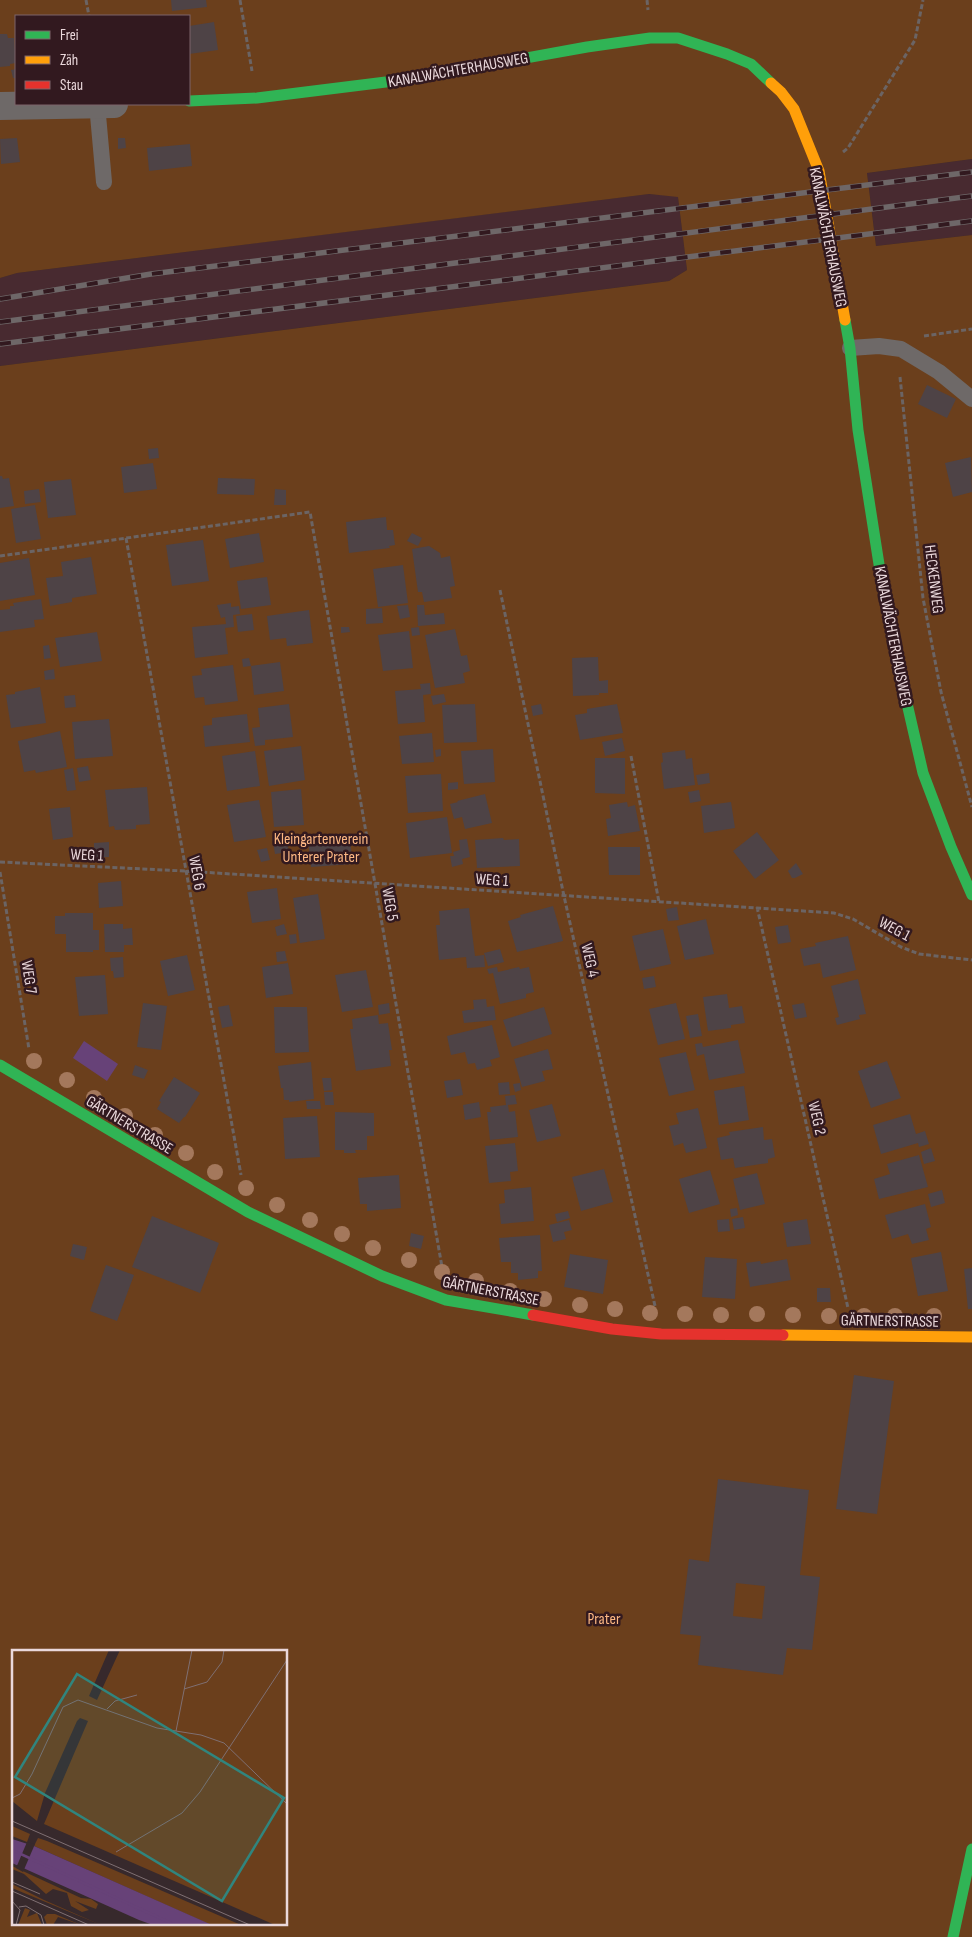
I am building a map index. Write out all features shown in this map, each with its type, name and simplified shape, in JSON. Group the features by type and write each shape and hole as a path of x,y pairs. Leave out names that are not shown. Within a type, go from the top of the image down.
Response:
{"street":[{"name":"KANALWÄCHTERHAUSWEG","path":"190,101 257,98 410,78 650,38 678,38 727,54 750,64 781,92 794,109 819,171 850,348 858,430 881,577 900,673 923,773 951,847 972,895"},
{"path":"0,106 53,105"},
{"name":"GÄRTNERSTRASSE","path":"0,1065 248,1212 382,1276 446,1300 612,1329 661,1334 972,1337"},
{"path":"953,1937 972,1849"}],"lane":[{"path":"104,182 106,105"},
{"path":"850,348 879,346 904,351 939,372 972,400"}],"path":[{"path":"86,0 90,15"},
{"path":"240,0 257,98"},
{"path":"819,171 848,148 915,40 923,0"},
{"path":"904,351 925,335 972,329"},
{"name":"HECKENWEG","path":"904,351 900,372 923,598 941,692 972,807"},
{"name":"WEG 5","path":"126,538 310,512 437,1234 446,1300"},
{"path":"0,556 126,538"},
{"name":"WEG 6","path":"126,538 248,1212"},
{"name":"WEG 4","path":"500,590 564,896 661,1334"},
{"path":"631,756 658,902"},
{"name":"WEG 1","path":"0,862 185,871 834,913 853,919 901,947 919,954 972,960"},
{"name":"WEG 7","path":"0,872 35,1087"},
{"name":"WEG 2","path":"757,907 854,1336"}],"shaded area":[{"path":"972,159 972,235 876,246 867,173"},
{"path":"648,194 678,196 687,270 669,281 0,366 0,278 17,273"},
{"path":"84,1041 118,1064 107,1081 73,1058"}],"green space":[{"name":"Prater","path":"0,0 972,0 972,159 867,173 876,246 972,235 972,1937 0,1937 0,366 669,281 687,270 678,197 649,194 17,273 0,278"}],"building":[{"path":"171,0 206,0 207,7 172,11"},
{"path":"214,22 218,50 190,54 190,26"},
{"path":"0,34 7,34 8,38 14,38 15,63 10,64 10,66 0,67"},
{"path":"15,69 15,78 13,78 11,70"},
{"path":"17,138 20,162 1,164 0,139"},
{"path":"118,138 125,138 126,148 118,149"},
{"path":"190,144 192,166 149,171 147,148"},
{"path":"927,385 956,399 947,418 918,404"},
{"path":"158,448 159,458 149,459 148,449"},
{"path":"971,457 972,492 953,497 945,463"},
{"path":"153,463 157,489 124,493 121,467"},
{"path":"0,476 3,479 9,478 14,506 0,508"},
{"path":"218,478 255,479 254,495 217,494"},
{"path":"71,479 76,515 48,518 44,482"},
{"path":"39,489 41,502 25,504 24,491"},
{"path":"275,489 286,490 286,505 274,505"},
{"path":"35,505 41,539 16,543 11,509"},
{"path":"386,517 387,530 393,530 395,545 389,546 390,548 349,553 346,522"},
{"path":"259,533 264,562 230,568 225,539"},
{"path":"412,533 422,538 418,546 407,541"},
{"path":"203,540 209,581 172,586 166,545"},
{"path":"429,546 440,553 441,558 450,556 455,586 450,587 452,598 424,602 422,592 418,592 412,549"},
{"path":"91,557 97,594 72,598 72,602 50,606 46,578 63,576 61,562"},
{"path":"29,558 35,595 0,601 0,563"},
{"path":"403,565 408,603 378,607 373,569"},
{"path":"267,577 271,605 241,609 237,581"},
{"path":"41,599 44,619 34,620 35,627 0,632 0,610 10,609 10,606 14,606 13,603"},
{"path":"231,603 231,607 239,606 240,614 233,615 234,627 225,628 228,654 195,658 192,627 226,624 225,617 221,618 217,605"},
{"path":"408,605 410,617 400,619 397,606"},
{"path":"417,605 424,605 425,615 444,613 445,624 418,626"},
{"path":"382,608 383,623 366,624 366,609"},
{"path":"309,610 313,643 287,646 286,638 270,640 267,616"},
{"path":"252,614 254,630 238,632 236,616"},
{"path":"341,627 349,627 350,632 341,633"},
{"path":"419,627 420,635 412,636 411,628"},
{"path":"455,629 461,656 467,655 470,671 463,673 465,683 435,688 425,635"},
{"path":"409,631 413,668 383,671 378,635"},
{"path":"97,632 102,661 60,667 55,638"},
{"path":"49,645 51,658 44,659 43,646"},
{"path":"598,657 599,681 608,680 608,693 573,696 572,658"},
{"path":"249,658 251,666 243,667 242,659"},
{"path":"280,662 284,691 254,695 251,666"},
{"path":"233,665 238,701 205,705 204,697 195,698 192,676 202,675 201,669"},
{"path":"54,669 55,679 45,680 44,671"},
{"path":"430,683 431,694 423,695 425,722 398,724 395,691 421,689 420,684"},
{"path":"40,687 46,723 11,728 6,695"},
{"path":"444,694 446,702 433,705 431,696"},
{"path":"75,695 76,707 65,708 64,696"},
{"path":"289,704 293,737 265,740 265,745 255,746 252,728 260,727 258,708"},
{"path":"475,704 477,742 444,743 442,705"},
{"path":"541,704 543,714 533,716 531,706"},
{"path":"617,704 623,733 580,740 575,715 587,713 587,709"},
{"path":"247,714 250,742 205,747 203,726 212,725 212,718"},
{"path":"109,719 113,756 75,759 72,722"},
{"path":"60,731 67,767 36,773 35,770 24,772 18,741"},
{"path":"432,733 434,762 402,764 399,736"},
{"path":"622,738 625,751 605,756 602,742"},
{"path":"301,746 305,780 269,786 264,751"},
{"path":"441,749 441,756 436,757 435,750"},
{"path":"493,749 495,782 464,784 461,751"},
{"path":"685,750 686,759 692,758 695,785 664,789 661,763 663,762 662,753"},
{"path":"255,751 260,786 227,791 222,756"},
{"path":"595,758 625,758 625,794 595,793"},
{"path":"88,766 91,780 79,782 77,768"},
{"path":"73,768 76,790 67,791 64,770"},
{"path":"709,773 710,783 698,785 696,775"},
{"path":"441,774 443,811 408,813 405,776"},
{"path":"458,782 458,789 448,790 448,783"},
{"path":"147,787 150,824 136,825 136,829 115,830 114,826 109,827 105,790"},
{"path":"301,789 304,825 274,827 271,792"},
{"path":"699,790 701,801 690,803 688,792"},
{"path":"485,794 492,823 465,829 462,817 454,819 450,804"},
{"path":"259,800 266,837 234,842 227,805"},
{"path":"627,802 628,807 635,805 640,831 608,836 606,819 611,818 609,805"},
{"path":"731,802 735,828 704,833 701,806"},
{"path":"70,807 73,837 53,840 49,809"},
{"path":"447,817 452,853 410,858 406,823"},
{"path":"757,832 779,860 755,879 733,851"},
{"path":"349,834 353,864 311,867 308,840"},
{"path":"286,835 289,852 275,854 272,837"},
{"path":"503,838 504,840 519,839 520,866 477,868 475,840"},
{"path":"467,839 470,857 462,859 463,864 452,867 450,856 454,856 453,852 460,850 459,840"},
{"path":"109,842 109,857 94,858 94,843"},
{"path":"608,847 640,847 640,875 609,875"},
{"path":"267,848 270,860 261,862 257,850"},
{"path":"796,863 803,874 792,878 788,871"},
{"path":"121,881 123,906 99,908 98,883"},
{"path":"277,888 281,919 252,923 247,892"},
{"path":"318,894 325,939 300,943 293,898"},
{"path":"553,906 563,941 517,952 508,921 521,917 520,915"},
{"path":"677,907 679,920 668,921 666,909"},
{"path":"469,908 475,956 484,955 485,967 467,968 466,957 439,960 436,925 440,925 439,911"},
{"path":"65,913 93,913 93,930 99,930 99,950 93,950 93,952 66,952 66,934 55,934 55,916 65,916"},
{"path":"706,919 714,954 685,960 677,926"},
{"path":"104,924 123,924 123,929 132,928 133,945 124,945 124,952 105,952"},
{"path":"284,924 287,934 277,936 275,927"},
{"path":"788,925 791,942 778,944 775,927"},
{"path":"663,929 671,964 640,971 632,936"},
{"path":"296,934 297,943 290,944 289,935"},
{"path":"848,936 856,970 823,978 820,963 804,966 800,949 816,946 815,943"},
{"path":"500,949 504,962 488,966 484,953"},
{"path":"285,951 287,961 277,962 276,952"},
{"path":"187,955 195,990 168,996 160,961"},
{"path":"123,957 124,977 114,978 113,971 111,971 110,958"},
{"path":"288,963 293,994 266,998 262,967"},
{"path":"497,967 498,972 519,967 520,969 529,967 534,992 526,994 526,998 500,1004 493,973 489,974 487,969"},
{"path":"366,970 373,1007 342,1012 335,975"},
{"path":"105,975 108,1014 79,1016 75,977"},
{"path":"654,976 656,987 644,989 642,978"},
{"path":"858,979 866,1014 859,1015 860,1019 837,1025 835,1018 839,1017 831,986"},
{"path":"727,994 729,1008 742,1006 745,1023 731,1025 731,1028 708,1031 703,997"},
{"path":"486,999 487,1007 494,1006 496,1020 464,1023 462,1011 474,1009 473,1000"},
{"path":"143,1003 167,1006 161,1050 137,1047"},
{"path":"389,1003 390,1013 379,1015 378,1005"},
{"path":"676,1003 685,1039 658,1045 649,1009"},
{"path":"804,1003 807,1017 795,1019 792,1005"},
{"path":"229,1005 233,1026 222,1028 218,1007"},
{"path":"274,1007 307,1007 309,1052 275,1053"},
{"path":"544,1007 552,1034 512,1047 503,1020"},
{"path":"698,1014 702,1036 690,1038 686,1016"},
{"path":"378,1015 379,1024 388,1023 392,1050 389,1050 391,1066 356,1071 350,1029 353,1029 352,1019"},
{"path":"492,1025 500,1057 490,1060 492,1066 477,1070 475,1063 468,1064 465,1052 451,1055 447,1036"},
{"path":"738,1040 745,1073 709,1080 704,1054 697,1056 695,1044 702,1043 703,1047"},
{"path":"548,1049 553,1069 542,1071 545,1081 522,1087 514,1059"},
{"path":"686,1052 695,1090 669,1096 659,1058"},
{"path":"887,1061 901,1098 871,1108 858,1071"},
{"path":"311,1062 314,1099 289,1102 289,1100 284,1100 278,1066"},
{"path":"135,1065 148,1070 144,1079 132,1075"},
{"path":"174,1077 200,1093 179,1123 157,1109 161,1102 159,1101"},
{"path":"322,1078 331,1078 332,1090 324,1091"},
{"path":"460,1079 463,1095 447,1098 444,1081"},
{"path":"509,1082 510,1094 499,1095 498,1083"},
{"path":"520,1083 521,1090 515,1092 513,1084"},
{"path":"744,1086 749,1120 719,1125 714,1091"},
{"path":"324,1092 333,1092 334,1105 325,1105"},
{"path":"515,1095 517,1104 508,1105 509,1112 515,1111 518,1137 490,1140 487,1112 491,1112 490,1107 506,1105 505,1096"},
{"path":"306,1101 320,1101 321,1109 307,1109"},
{"path":"479,1102 481,1117 465,1120 463,1105"},
{"path":"552,1104 561,1136 537,1142 529,1110"},
{"path":"698,1108 707,1148 686,1153 683,1143 674,1146 669,1126 679,1124 676,1113"},
{"path":"335,1112 374,1113 374,1136 367,1136 367,1150 355,1150 356,1153 344,1153 344,1150 335,1150"},
{"path":"910,1114 916,1134 925,1131 929,1144 919,1147 918,1143 881,1154 873,1125"},
{"path":"317,1116 320,1157 285,1159 283,1118"},
{"path":"763,1127 764,1140 772,1139 775,1157 768,1159 768,1163 735,1168 733,1158 721,1160 717,1138 730,1135 729,1132"},
{"path":"515,1143 518,1171 510,1172 511,1181 489,1183 485,1146"},
{"path":"931,1148 935,1161 924,1164 921,1152"},
{"path":"919,1155 928,1187 879,1199 874,1179 890,1174 887,1164"},
{"path":"604,1169 613,1202 581,1211 572,1177"},
{"path":"710,1170 720,1204 689,1213 679,1179"},
{"path":"757,1173 765,1204 740,1210 733,1179"},
{"path":"399,1175 401,1208 367,1211 367,1204 360,1204 358,1178"},
{"path":"531,1187 534,1221 501,1224 499,1204 505,1203 504,1190"},
{"path":"942,1190 945,1203 931,1207 928,1194"},
{"path":"925,1204 931,1227 926,1229 929,1240 912,1244 908,1234 892,1239 885,1215"},
{"path":"737,1208 738,1215 731,1217 730,1209"},
{"path":"568,1211 570,1218 557,1222 555,1214"},
{"path":"152,1216 219,1243 200,1293 132,1267"},
{"path":"743,1217 745,1228 734,1230 732,1219"},
{"path":"729,1219 730,1231 718,1232 717,1220"},
{"path":"807,1219 811,1244 787,1247 783,1223"},
{"path":"569,1220 572,1230 564,1232 566,1239 553,1242 549,1225"},
{"path":"411,1233 424,1236 421,1249 409,1246"},
{"path":"540,1235 542,1271 538,1271 538,1278 518,1280 518,1273 511,1273 511,1262 501,1262 499,1238"},
{"path":"73,1244 87,1247 84,1260 70,1256"},
{"path":"941,1252 948,1291 918,1296 911,1258"},
{"path":"570,1254 608,1260 603,1294 564,1287"},
{"path":"705,1257 737,1259 735,1299 702,1297"},
{"path":"787,1259 791,1280 750,1287 746,1263 760,1261 761,1264"},
{"path":"106,1265 134,1275 117,1321 90,1311"},
{"path":"972,1268 972,1309 968,1309 964,1269"},
{"path":"817,1288 830,1288 831,1302 817,1302"},
{"path":"854,1375 894,1381 877,1514 836,1509"},
{"path":"718,1479 809,1490 800,1575 820,1577 812,1650 787,1648 783,1675 698,1665 701,1636 680,1634 689,1559 709,1562","holes":["736,1583 765,1586 762,1619 733,1616"]}],"railway":[{"path":"0,299 151,274 972,172"},
{"path":"0,322 972,196"},
{"path":"0,344 972,221"}],"traffic: fast":[{"path":"190,101 257,98 410,79 587,47 650,38 678,38 727,54 751,64 771,83"},
{"path":"845,320 850,348 858,430 881,577 900,673 923,773 951,847 972,895"},
{"path":"0,1065 248,1212 382,1276 446,1300 533,1315"},
{"path":"953,1937 972,1849"}],"traffic: slow":[{"path":"771,83 781,92 794,109 819,171 845,320"},
{"path":"783,1335 972,1337"}],"traffic: jam":[{"path":"533,1315 612,1329 661,1334 783,1335"}],"park label":[{"name":"Kleingartenverein Unterer Prater","path":"321,847"}]}
